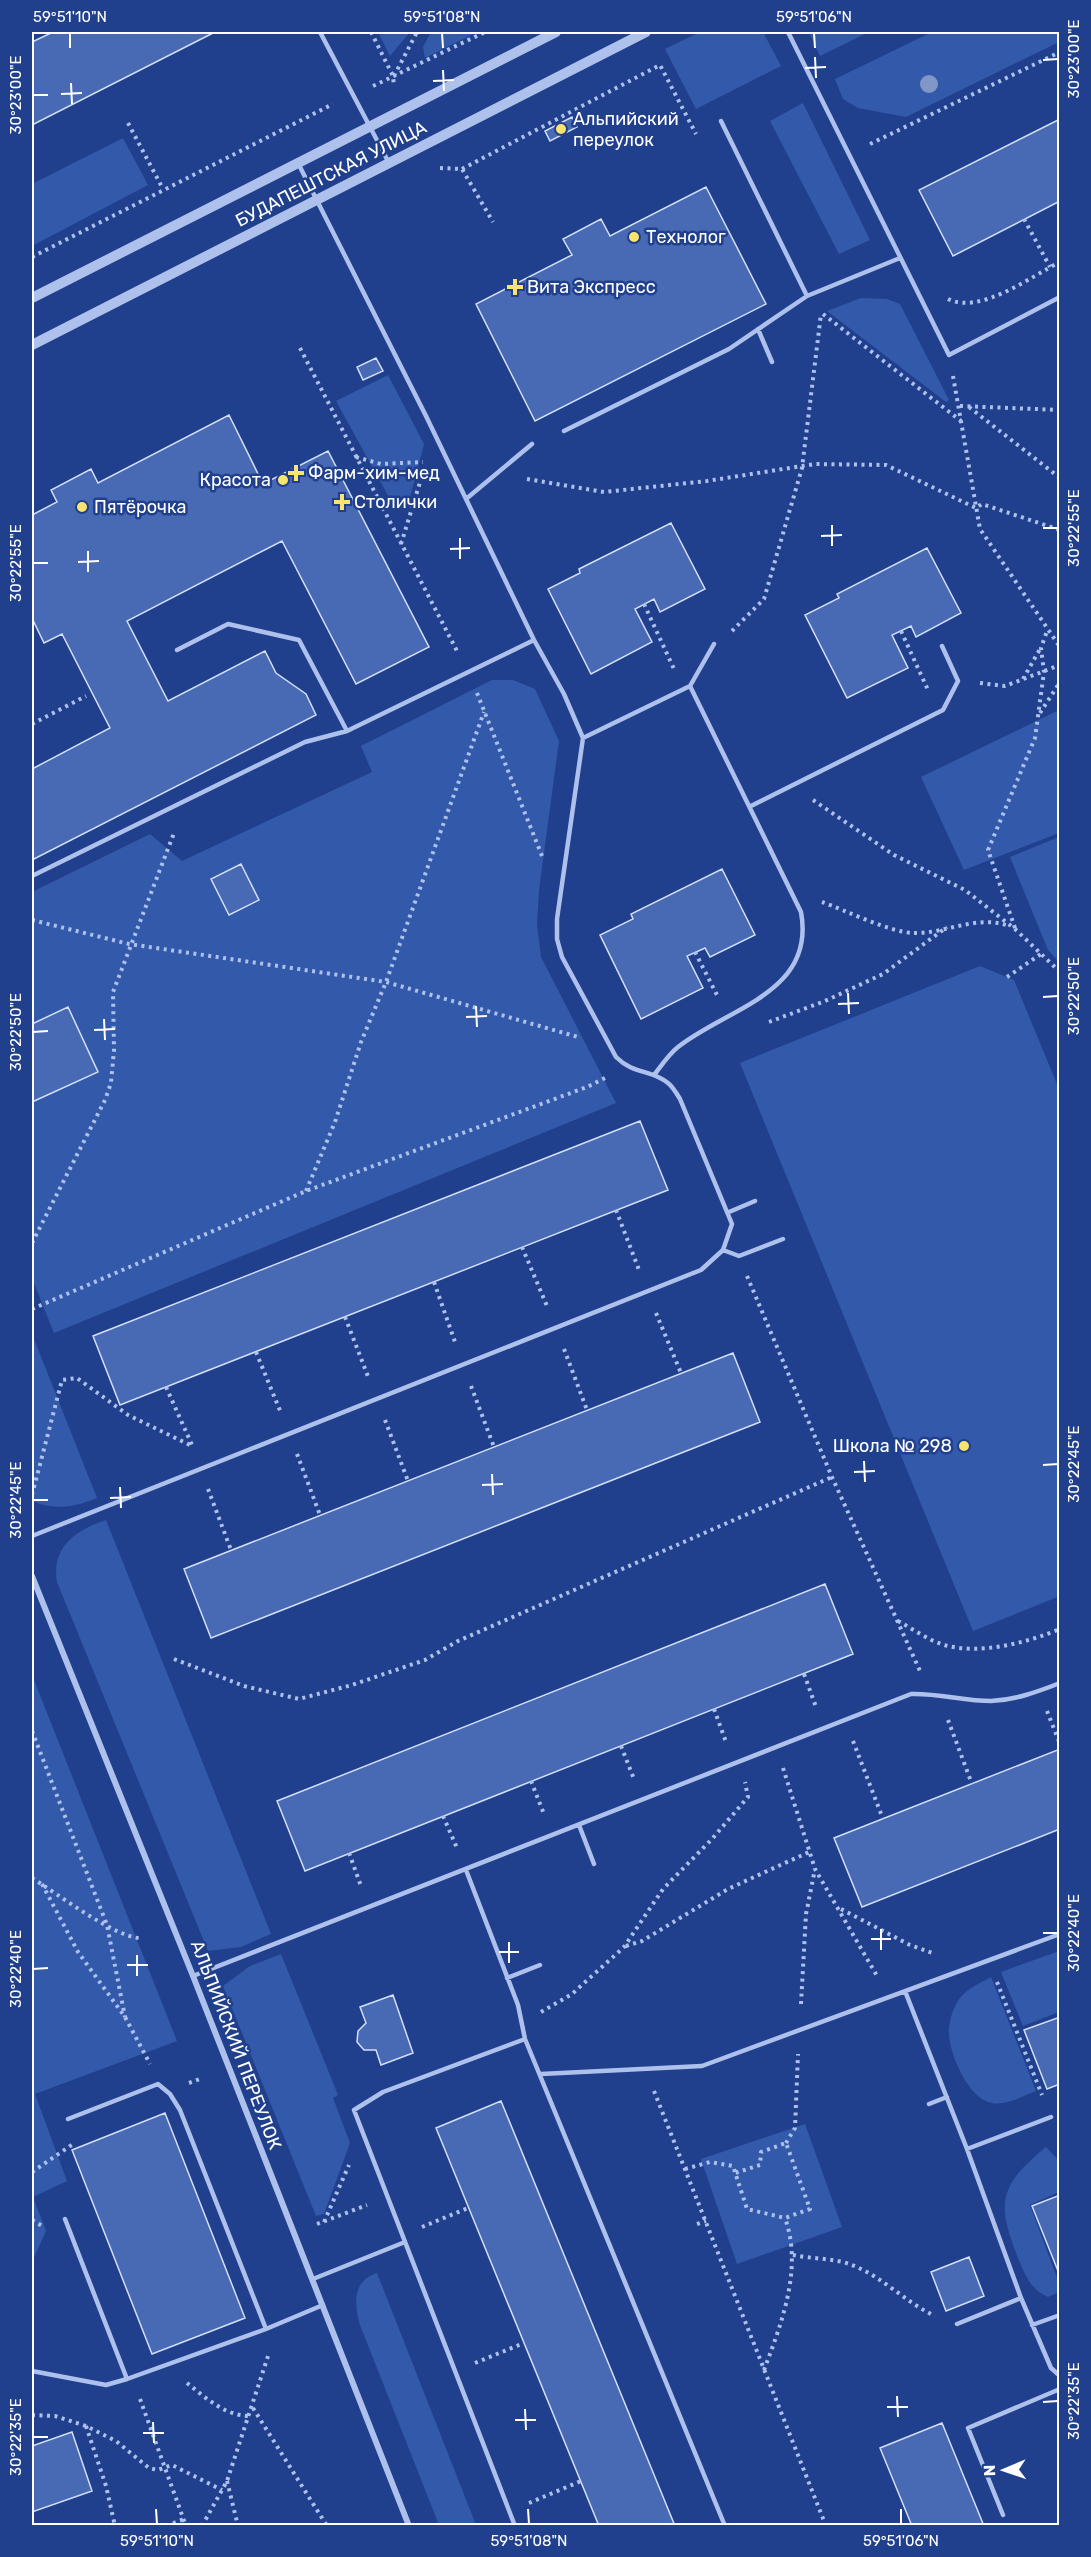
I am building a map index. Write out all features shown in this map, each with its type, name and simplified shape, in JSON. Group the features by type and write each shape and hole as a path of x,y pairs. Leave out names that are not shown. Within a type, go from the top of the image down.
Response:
{"street":[{"name":"БУДАПЕШТСКАЯ УЛИЦА","path":"32,298 556,32"},
{"name":"БУДАПЕШТСКАЯ УЛИЦА","path":"32,345 646,32"},
{"name":"АЛЬПИЙСКИЙ ПЕРЕУЛОК","path":"32,1576 314,2279 409,2526"}],"lane":[{"path":"320,32 389,163"},
{"path":"788,32 949,355 1059,297"},
{"path":"721,121 807,296"},
{"path":"32,1536 701,1270 723,1250 732,1224 681,1099 669,1083 626,1067 606,1040 562,957 557,939 559,900 583,738 564,694 534,640 298,162"},
{"path":"564,431 729,350 807,296 900,258"},
{"path":"758,329 772,362"},
{"path":"466,499 532,444"},
{"path":"177,650 228,624 299,640 347,731"},
{"path":"32,876 305,742 347,731 534,640"},
{"path":"583,738 690,686 714,644"},
{"path":"751,806 943,710 958,681 942,645"},
{"path":"654,1076 677,1048 769,992 785,978 795,963 803,944 805,930 801,912 794,897 690,686"},
{"path":"729,1212 755,1201"},
{"path":"723,1250 739,1256 783,1239"},
{"path":"193,1976 911,1694 930,1693 990,1701 1017,1698 1059,1683"},
{"path":"579,1825 594,1864"},
{"path":"466,1870 507,1978 525,2039 725,2526"},
{"path":"541,2074 702,2066 989,1962 1059,1934"},
{"path":"507,1978 540,1965"},
{"path":"905,1991 967,2149 1021,2298 1051,2368 1059,2376"},
{"path":"515,2526 354,2110 383,2092 525,2039"},
{"path":"68,2119 158,2084 170,2094 180,2110 266,2329"},
{"path":"929,2104 947,2097"},
{"path":"967,2149 1051,2117"},
{"path":"65,2219 127,2379"},
{"path":"314,2279 405,2242"},
{"path":"957,2324 1021,2298"},
{"path":"32,2371 106,2385 266,2329 323,2305"},
{"path":"1032,2325 1059,2315"},
{"path":"1004,2515 968,2428 1059,2389"}],"path":[{"path":"371,32 393,76 394,90"},
{"path":"393,76 417,32"},
{"path":"32,257 354,94 485,32"},
{"path":"848,155 1059,51"},
{"path":"434,168 462,169 660,66 696,134"},
{"path":"128,123 163,189"},
{"path":"462,169 493,222"},
{"path":"1024,219 1050,267"},
{"path":"943,305 942,296 957,303 981,302 1059,262"},
{"path":"807,296 821,312 962,422"},
{"path":"714,644 736,629 764,599 802,468 821,312"},
{"path":"300,348 467,671 559,900"},
{"path":"949,355 960,406 980,529 1059,647"},
{"path":"960,406 1059,410"},
{"path":"969,407 1059,478"},
{"path":"356,457 381,464 419,462"},
{"path":"401,544 426,462"},
{"path":"498,473 604,492 802,468 815,464 886,465 976,508"},
{"path":"976,508 982,504 1059,530"},
{"path":"644,604 683,689"},
{"path":"1023,680 1048,630"},
{"path":"901,631 938,712"},
{"path":"1015,929 988,850 1035,738 1044,672 1041,648"},
{"path":"958,681 1005,686 1059,665"},
{"path":"1040,713 1059,682"},
{"path":"32,724 86,696"},
{"path":"306,1191 335,1122 361,1041 386,982 485,711"},
{"path":"796,785 871,841 965,890 1015,929 1059,971"},
{"path":"32,1243 105,1100 111,1083 114,1050 113,993 129,944 187,801"},
{"path":"794,897 820,901 911,933 997,922 1015,929"},
{"path":"32,920 129,944 386,982 586,1038"},
{"path":"760,1025 825,1001 883,974 947,927"},
{"path":"695,952 728,1017"},
{"path":"1007,977 1041,953"},
{"path":"32,1309 306,1191 587,1087 626,1067"},
{"path":"616,1210 681,1373"},
{"path":"522,1247 556,1327 587,1410"},
{"path":"739,1256 832,1477 930,1693"},
{"path":"434,1282 494,1447"},
{"path":"345,1317 408,1481"},
{"path":"256,1352 320,1515"},
{"path":"32,1495 62,1380 77,1378 128,1414 192,1446"},
{"path":"166,1387 192,1446 231,1550"},
{"path":"174,1659 244,1686 299,1699 352,1685 425,1660 488,1627 832,1477"},
{"path":"897,1621 942,1644 956,1647 1017,1643 1059,1629"},
{"path":"804,1674 824,1728"},
{"path":"1039,1691 1059,1744"},
{"path":"938,1694 972,1784"},
{"path":"714,1709 733,1764"},
{"path":"845,1719 883,1819"},
{"path":"32,1731 107,1925 125,2017"},
{"path":"621,1746 642,1800"},
{"path":"776,1747 815,1869 841,1909 889,1998"},
{"path":"521,2020 545,2011 572,1994 624,1947 663,1889 712,1839 748,1797 741,1760"},
{"path":"531,1781 553,1836"},
{"path":"443,1816 466,1870"},
{"path":"624,1947 642,1941 746,1880 809,1852"},
{"path":"349,1853 369,1907"},
{"path":"735,2173 760,2165 762,2152 786,2143 795,2128 806,1914 815,1869"},
{"path":"32,1878 107,1925 135,1939 143,1938"},
{"path":"42,1884 78,1952 125,2017 146,2054 158,2084"},
{"path":"841,1909 910,1945 944,1957"},
{"path":"989,1962 1051,2117"},
{"path":"646,2070 826,2526"},
{"path":"193,2081 200,2079"},
{"path":"32,2172 75,2142 82,2114"},
{"path":"324,2222 363,2132"},
{"path":"685,2169 710,2162 733,2166 747,2209 784,2218 810,2209 786,2143"},
{"path":"317,2224 388,2197"},
{"path":"402,2234 468,2208"},
{"path":"764,2370 781,2324 789,2290 793,2255 784,2218"},
{"path":"697,2224 706,2221"},
{"path":"793,2255 850,2264 887,2283 917,2308 957,2324"},
{"path":"202,2526 227,2481 250,2416 271,2346 266,2329"},
{"path":"455,2371 524,2343"},
{"path":"168,2365 180,2378 224,2410 238,2416 257,2415"},
{"path":"127,2379 136,2388 186,2526"},
{"path":"252,2408 327,2526"},
{"path":"32,2415 56,2416 86,2426 116,2441 149,2468 165,2468 172,2465 222,2490"},
{"path":"86,2426 106,2486 115,2526"},
{"path":"227,2481 238,2526"},
{"path":"509,2511 581,2481"},
{"path":"166,2526 184,2519"}],"shaded area":[{"path":"378,32 410,32 390,56"},
{"path":"431,32 477,32 425,58 423,47"},
{"path":"700,32 763,32 781,66 696,109 665,49"},
{"path":"809,32 869,32 820,56"},
{"path":"932,32 1059,32 1059,42 906,117 858,108 843,99 835,79"},
{"path":"803,103 870,240 839,254 770,121"},
{"path":"123,138 148,185 32,246 32,184"},
{"path":"861,298 887,299 900,304 949,400 946,402 827,311"},
{"path":"388,375 424,444 410,498 396,510 336,401"},
{"path":"492,680 513,680 535,689 559,741 539,890 537,925 541,957 616,1103 54,1333 32,1278 32,892 150,834 182,861 372,772 361,746"},
{"path":"1059,710 1059,833 964,870 921,777"},
{"path":"1059,837 1059,962 1048,950 1010,857"},
{"name":"Школа № 298","path":"980,966 1014,980 1059,1089 1060,1596 973,1631 740,1063"},
{"path":"32,1334 97,1498 81,1504 57,1507 32,1501"},
{"path":"106,1520 271,1934 241,1947 208,1951 57,1582 58,1559 68,1542 85,1529"},
{"path":"32,1675 177,2041 35,2094 67,2181 33,2197 46,2231 32,2262"},
{"path":"1059,1951 1059,2012 1023,2026 1001,1972"},
{"path":"281,1954 338,2095 333,2098 350,2143 324,2214 316,2216 223,1986 250,1966"},
{"path":"991,1977 1036,2091 997,2104 974,2093 960,2072 949,2037 950,2020 958,2001 963,1994"},
{"path":"805,2124 842,2227 737,2264 701,2159"},
{"path":"1046,2147 1059,2161 1059,2192 1030,2205 1059,2283 1059,2292 1048,2297 1033,2286 1023,2270 1006,2223 1005,2209 1006,2196 1011,2184 1030,2161"},
{"path":"377,2273 476,2525 439,2525 360,2325 356,2301 359,2287"}],"building":[{"path":"53,32 215,32 32,125 32,42"},
{"name":"Альпийский переулок","path":"572,117 577,127 550,141 545,131"},
{"path":"1060,119 1060,201 953,256 919,190"},
{"path":"706,187 766,304 535,421 476,304 572,255 563,239 601,219 610,236"},
{"path":"376,358 383,371 363,380 357,367"},
{"path":"229,415 263,484 328,451 429,647 356,684 282,541 127,621 168,701 265,651 276,673 306,694 316,715 32,860 32,769 110,728 62,634 44,643 32,618 32,515 57,502 51,490 91,469 98,483"},
{"path":"671,523 705,589 660,612 654,599 635,609 652,642 591,674 548,589 580,573 579,569"},
{"path":"927,548 961,613 916,637 911,626 892,635 908,668 847,698 805,615 839,598 837,594"},
{"path":"241,864 259,900 229,915 211,879"},
{"path":"722,869 755,935 710,957 705,948 687,956 703,988 641,1019 600,935 633,919 631,914"},
{"path":"68,1007 98,1072 32,1102 32,1024"},
{"path":"640,1121 668,1190 120,1405 93,1336"},
{"path":"733,1353 760,1422 211,1638 184,1569"},
{"path":"825,1584 853,1654 305,1871 277,1801"},
{"path":"1060,1749 1060,1829 862,1907 834,1838"},
{"path":"393,1995 413,2053 381,2065 376,2050 364,2050 357,2042 358,2031 366,2023 360,2007"},
{"path":"1060,2017 1060,2084 1047,2089 1024,2030"},
{"path":"501,2101 675,2526 599,2526 436,2128"},
{"path":"165,2113 245,2318 152,2354 72,2150"},
{"path":"1060,2195 1060,2276 1032,2206"},
{"path":"969,2257 984,2296 946,2311 931,2272"},
{"path":"942,2423 984,2526 912,2526 880,2448"},
{"path":"72,2432 92,2491 32,2512 32,2446"}],"place":[{"name":"Альпийский переулок","path":"561,129"},
{"name":"Технолог","path":"634,237"},
{"name":"Вита Экспресс","path":"515,287"},
{"name":"Фарм-хим-мед","path":"296,473"},
{"name":"Красота","path":"283,480"},
{"name":"Столички","path":"342,502"},
{"name":"Пятёрочка","path":"82,507"},
{"name":"Школа № 298","path":"964,1446"}]}
